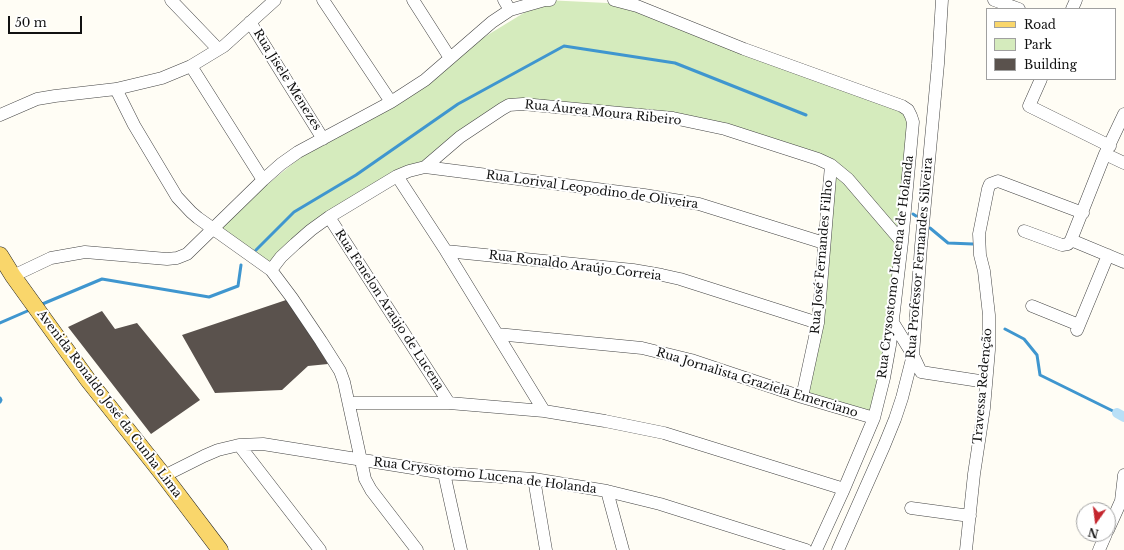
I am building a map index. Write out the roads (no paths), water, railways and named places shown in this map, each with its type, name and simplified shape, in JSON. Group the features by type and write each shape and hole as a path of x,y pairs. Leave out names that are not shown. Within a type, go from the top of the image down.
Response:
{"main road":[{"name":"Avenida Ronaldo José da Cunha Lima","path":"0,255 13,276 88,380 220,550"}],"street":[{"path":"171,0 218,50"},
{"path":"0,115 37,99 116,89 162,78 191,66 224,46 275,0"},
{"path":"324,0 391,102"},
{"path":"413,0 450,58"},
{"path":"504,0 510,10"},
{"path":"13,276 52,258 85,252 167,259 177,258 187,254 262,180 298,152 391,102 425,80 492,22 510,10 550,0"},
{"name":"Rua Crysostomo Lucena de Holanda","path":"614,0 637,6 744,49 902,106 908,110 911,116 913,122 902,242 886,367 874,418 816,550"},
{"name":"Rua Professor Fernandes Silveira","path":"838,550 892,426 902,398 913,355 920,246 938,64 942,0"},
{"path":"994,0 1016,8"},
{"name":"Rua Jisele Menezes","path":"250,22 323,139"},
{"path":"191,66 262,180"},
{"path":"1041,80 1029,106 1107,150 1124,163"},
{"path":"116,89 134,125 177,197 191,212 271,270 292,298 331,356 340,371 350,403 365,480 417,550"},
{"name":"Rua Áurea Moura Ribeiro","path":"271,270 295,244 329,217 397,176 409,171 426,167 460,137 502,109 509,105 523,104 673,118 725,129 818,160 831,165 848,179 902,242"},
{"path":"1024,231 1062,245 1068,244 1083,213 1107,150 1124,114"},
{"name":"Rua José Fernandes Filho","path":"802,397 818,323 831,165"},
{"name":"Rua Lorival Leopodino de Oliveira","path":"426,167 644,195 700,204 824,243"},
{"path":"397,176 446,251 544,411"},
{"name":"Travessa Redenção","path":"966,550 974,474 984,408 989,350 989,315 980,255 979,234 988,189 990,184 998,181 1083,213"},
{"name":"Rua Fenelon Araújo de Lucena","path":"329,217 449,404"},
{"path":"1071,240 1124,262"},
{"name":"Rua Ronaldo Araújo Correia","path":"446,251 633,270 662,275 680,279 818,323"},
{"path":"1032,306 1078,327 1108,255"},
{"path":"892,321 913,355 921,372 986,382"},
{"name":"Rua Jornalista Graziela Emerciano","path":"497,334 642,348 691,360 802,397 874,418"},
{"path":"350,403 449,404 544,411 664,433 844,489"},
{"name":"Rua Crysostomo Lucena de Holanda","path":"164,476 218,450 239,445 263,444 444,472 534,479 607,491 660,504 806,550"},
{"path":"239,445 320,550"},
{"path":"444,472 461,550"},
{"path":"1116,512 1121,501 1124,475"},
{"path":"534,479 546,550"},
{"path":"607,491 623,550"},
{"path":"911,508 970,516"}],"waterway":[{"path":"256,250 294,212 356,175 458,104 564,46 675,63 806,115"},
{"path":"930,228 948,243 973,244"},
{"path":"40,305 102,279 209,297 238,286 241,265"},
{"path":"0,323 32,309"},
{"path":"1005,329 1024,339 1037,355 1040,375 1117,413"},
{"path":"0,398 0,402"},
{"path":"1117,413 1124,417"}]}
